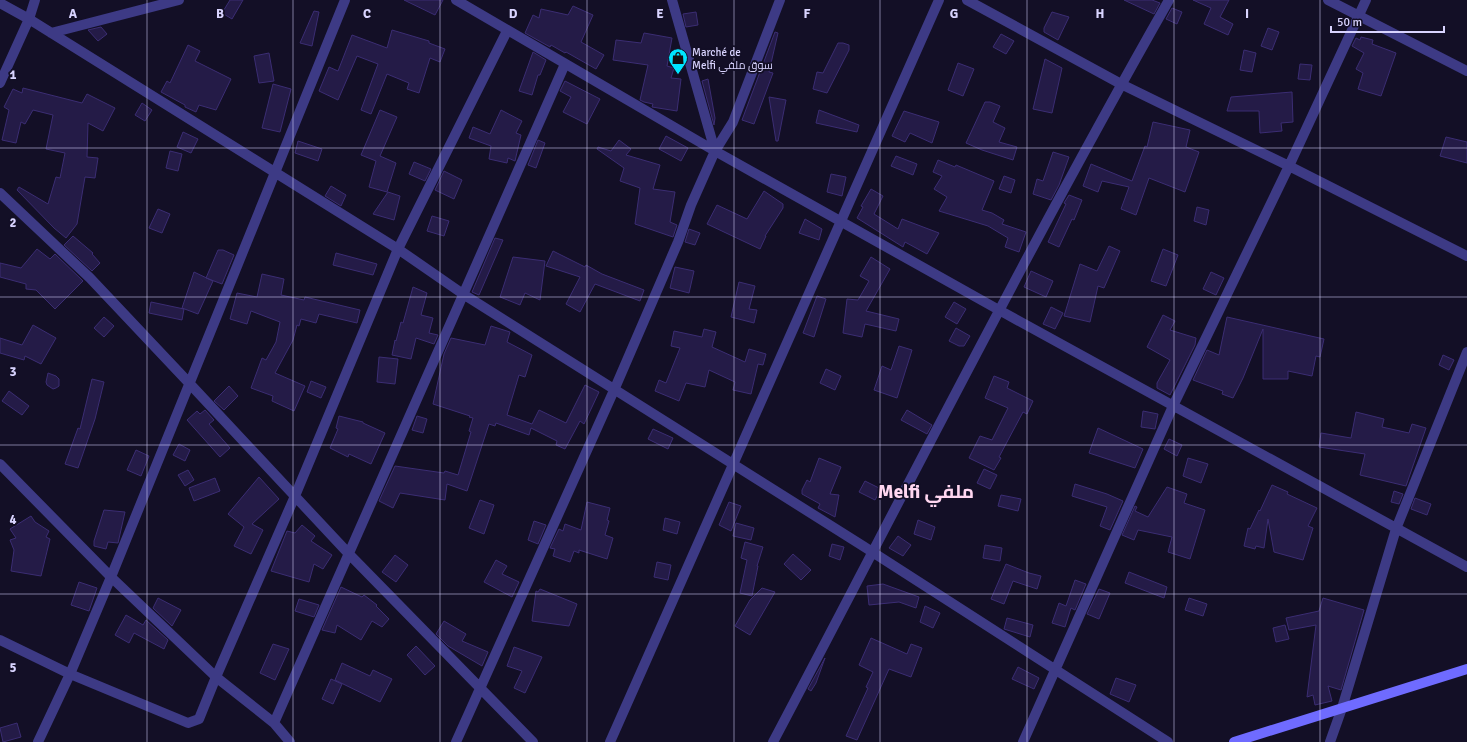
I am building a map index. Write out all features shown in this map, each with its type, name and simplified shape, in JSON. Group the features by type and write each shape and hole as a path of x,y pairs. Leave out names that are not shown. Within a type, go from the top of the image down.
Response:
{"main road":[{"path":"1234,742 1467,669"}],"street":[{"path":"0,83 29,19 35,0"},
{"path":"51,33 179,0"},
{"path":"38,742 70,674 111,577 345,0"},
{"path":"456,0 715,151 841,220 999,310 1467,567"},
{"path":"672,0 715,151"},
{"path":"456,742 615,388 678,242 691,205 715,151 733,122 780,0"},
{"path":"610,742 939,0"},
{"path":"967,0 1121,84 1289,166 1467,256"},
{"path":"773,742 999,310 1121,84 1169,0"},
{"path":"1328,0 1467,71"},
{"path":"1023,742 1173,406 1289,166 1366,0"},
{"path":"0,3 29,19 398,249 464,294 873,552 1168,742"},
{"path":"0,640 70,674 188,723 199,719 295,496 398,249 507,31"},
{"path":"274,723 565,64"},
{"path":"0,193 90,278 349,554 533,742"},
{"path":"1330,742 1342,708 1396,528 1467,352"},
{"path":"0,464 111,577 216,677 274,723 290,742"}],"building":[{"path":"230,0 243,0 232,19 222,13"},
{"path":"404,0 443,0 435,15"},
{"path":"1124,0 1152,0 1160,3 1154,14"},
{"path":"1193,0 1229,0 1220,17 1233,24 1228,35 1204,24 1211,8"},
{"path":"573,6 593,15 581,42 604,55 596,69 566,52 565,53 551,45 550,47 525,33 533,15 539,18 541,9 568,15"},
{"path":"1172,8 1182,12 1177,24 1166,19"},
{"path":"314,11 319,12 312,46 300,43"},
{"path":"696,12 698,25 686,27 683,14"},
{"path":"1052,12 1069,17 1058,40 1044,32 1044,28"},
{"path":"101,27 107,34 98,41 88,30"},
{"path":"1268,28 1279,32 1272,50 1261,46"},
{"path":"392,30 429,41 429,43 445,49 440,62 430,58 419,93 407,89 409,83 387,74 371,114 361,110 378,64 357,56 338,100 319,91 329,67 338,71 352,35 387,48"},
{"path":"775,32 778,33 769,72 773,73 754,124 742,120"},
{"path":"644,33 672,38 667,66 674,68 671,78 681,79 677,111 652,107 653,104 640,100 648,65 613,60 616,40 641,43"},
{"path":"1001,34 1014,41 1006,54 993,47"},
{"path":"1361,37 1373,40 1372,44 1396,53 1381,96 1358,89 1363,73 1356,69 1364,53 1352,46 1356,38 1360,40"},
{"path":"838,43 849,45 849,50 827,93 813,89 817,72 823,73"},
{"path":"188,45 200,51 195,61 231,79 216,110 199,105 196,112 161,92 167,81 170,83"},
{"path":"1244,50 1256,53 1252,72 1240,70"},
{"path":"533,52 546,60 540,75 538,75 532,95 519,91"},
{"path":"269,53 274,81 259,83 254,56"},
{"path":"1045,59 1062,68 1052,113 1033,109"},
{"path":"958,63 974,69 963,96 948,90"},
{"path":"1300,64 1312,65 1310,80 1298,79"},
{"path":"708,79 715,118 714,125 702,81"},
{"path":"565,81 600,99 587,124 563,112 571,97 560,91"},
{"path":"273,84 291,89 280,132 262,128"},
{"path":"23,88 82,103 87,94 115,108 103,131 88,123 87,157 98,158 95,178 85,177 77,224 66,238 54,228 17,190 19,187 48,204 56,177 60,178 65,153 46,149 53,115 33,110 25,124 21,122 16,143 2,140 9,110 4,107 13,89 22,93"},
{"path":"1292,92 1293,122 1281,123 1282,131 1260,133 1259,111 1227,111 1231,97"},
{"path":"769,97 786,100 778,141 776,141"},
{"path":"985,102 990,102 1000,106 993,122 1005,128 999,142 1017,147 1013,160 966,143"},
{"path":"142,103 152,110 145,121 135,115"},
{"path":"380,110 397,117 380,156 396,163 387,192 369,187 376,161 361,155"},
{"path":"501,110 522,121 516,133 521,135 515,161 508,158 507,163 489,159 491,146 469,138 473,127 490,134"},
{"path":"819,110 859,125 857,132 816,123"},
{"path":"904,111 939,122 932,143 910,133 905,142 892,136"},
{"path":"1153,122 1190,130 1186,147 1199,152 1185,192 1149,178 1136,215 1121,209 1129,187 1102,181 1098,192 1083,186 1091,164 1132,181 1145,146 1147,147"},
{"path":"183,132 198,139 191,153 177,147"},
{"path":"666,136 688,148 681,161 659,149"},
{"path":"1446,137 1467,142 1467,163 1440,156"},
{"path":"538,140 545,143 536,168 528,165"},
{"path":"619,140 631,149 626,155 660,165 653,189 675,192 670,222 677,225 673,237 635,224 640,188 620,181 624,168 597,149 598,147 611,151"},
{"path":"298,141 322,149 318,161 295,153"},
{"path":"170,151 182,154 178,171 166,168"},
{"path":"1053,152 1069,157 1059,185 1051,200 1033,194 1037,179 1043,181"},
{"path":"896,156 917,164 913,175 891,166"},
{"path":"938,160 955,167 956,165 994,181 982,210 992,213 1004,220 1002,224 1026,232 1019,252 1005,247 1008,238 988,226 939,211 947,197 934,189 942,176 933,172"},
{"path":"414,162 431,169 425,181 409,174"},
{"path":"444,171 462,180 454,199 435,190"},
{"path":"831,174 846,177 842,196 827,192"},
{"path":"1004,176 1015,180 1011,193 999,189"},
{"path":"331,186 346,195 341,206 325,196"},
{"path":"871,189 883,196 874,214 898,229 902,219 939,233 927,254 905,242 903,247 857,218 863,207 861,206"},
{"path":"764,191 783,204 783,208 765,236 760,249 707,224 717,205 747,219"},
{"path":"388,192 400,196 394,220 373,214"},
{"path":"1069,195 1082,200 1074,220 1072,219 1059,247 1048,242 1066,204 1064,203"},
{"path":"1197,207 1209,210 1206,225 1194,221"},
{"path":"158,209 170,214 162,233 149,228"},
{"path":"432,216 449,221 444,236 427,231"},
{"path":"805,219 822,229 819,240 799,233"},
{"path":"689,229 700,233 695,245 685,242"},
{"path":"73,236 93,253 92,254 100,263 92,271 64,245"},
{"path":"495,238 503,240 479,295 472,292"},
{"path":"1109,246 1120,251 1104,288 1098,286 1090,322 1064,316 1080,264 1097,271"},
{"path":"37,249 50,259 55,254 83,281 55,309 36,290 26,289 26,284 0,277 0,263 21,268"},
{"path":"1163,249 1178,255 1166,286 1151,281"},
{"path":"218,250 223,250 234,255 222,284 206,278"},
{"path":"553,251 585,267 586,265 602,274 644,290 640,301 595,284 580,312 566,304 580,277 546,266"},
{"path":"336,253 377,264 373,275 333,265"},
{"path":"513,257 545,261 540,300 525,293 520,305 500,297"},
{"path":"871,257 890,269 866,311 899,319 896,331 865,324 862,337 843,333 847,299 858,300 869,281 860,276"},
{"path":"675,267 694,271 689,293 670,288"},
{"path":"1031,271 1053,281 1046,297 1024,287"},
{"path":"194,272 213,281 198,314 182,308"},
{"path":"1211,272 1224,278 1216,295 1203,289"},
{"path":"262,274 284,279 281,295 304,300 305,297 360,310 357,323 319,314 316,323 301,319 299,326 297,325 293,340 275,373 305,386 294,411 272,401 273,396 251,388 262,358 266,360 276,342 280,322 251,311 247,324 230,319 237,293 257,297"},
{"path":"739,282 755,286 749,309 757,310 754,323 731,317"},
{"path":"413,287 427,293 421,315 433,318 429,333 438,335 434,344 416,338 411,359 392,355 395,340 396,341 401,322 403,323"},
{"path":"817,296 826,299 814,337 803,333"},
{"path":"151,302 184,309 182,320 149,313"},
{"path":"954,302 966,309 957,324 945,317"},
{"path":"1051,307 1063,313 1055,329 1043,324"},
{"path":"1163,315 1175,321 1170,330 1196,338 1195,345 1170,395 1157,388 1157,383 1170,360 1147,347"},
{"path":"104,317 114,326 104,337 94,328"},
{"path":"1227,317 1324,339 1320,357 1316,356 1312,376 1288,371 1288,379 1263,379 1263,329 1233,398 1222,394 1223,391 1193,380 1207,350 1219,355"},
{"path":"33,325 56,338 41,364 25,356 24,360 0,353 0,338 22,345"},
{"path":"491,326 510,332 507,342 532,355 525,377 519,375 507,415 532,424 539,410 566,423 585,385 599,392 584,424 580,421 565,449 556,445 557,441 531,428 529,435 496,423 495,426 489,424 467,491 447,484 445,500 400,493 393,508 379,501 395,466 444,473 445,471 458,475 471,432 469,431 473,418 433,404 444,354 451,338 485,345"},
{"path":"956,328 970,336 964,346 959,346 949,341"},
{"path":"704,329 716,332 712,347 745,362 749,349 766,354 763,365 758,364 751,394 733,390 735,382 709,370 705,387 686,383 679,401 655,391 659,380 666,383 680,348 671,346 674,331 702,337"},
{"path":"899,346 912,350 897,398 874,390 882,366 891,370"},
{"path":"1443,355 1454,360 1449,370 1439,365"},
{"path":"379,357 398,359 395,384 377,382"},
{"path":"826,369 841,376 835,390 820,383"},
{"path":"48,373 59,379 59,386 53,389 47,385 46,382"},
{"path":"994,376 1009,382 1007,388 1033,401 1027,414 1023,412 999,457 1001,458 994,470 969,458 980,436 992,440 1008,408 985,398"},
{"path":"92,379 104,382 95,419 78,468 65,464 78,428 80,429"},
{"path":"311,381 326,387 321,398 307,392"},
{"path":"229,386 238,396 224,410 214,401"},
{"path":"9,391 29,406 22,415 2,401"},
{"path":"205,410 214,420 209,424 230,448 220,457 187,420 197,411 200,414"},
{"path":"907,410 932,425 927,434 901,420"},
{"path":"1143,411 1158,414 1155,429 1141,427"},
{"path":"1356,412 1384,419 1382,427 1409,433 1412,424 1426,428 1406,486 1360,475 1365,454 1319,447 1321,433 1351,438"},
{"path":"339,416 363,422 385,433 371,464 349,454 348,457 330,448 338,429 336,428"},
{"path":"417,416 427,419 423,433 412,430"},
{"path":"1098,428 1143,449 1135,468 1089,453"},
{"path":"653,429 673,438 668,449 648,439"},
{"path":"1169,439 1182,445 1177,456 1164,449"},
{"path":"179,444 190,450 185,461 173,455"},
{"path":"136,450 149,456 141,476 127,470"},
{"path":"819,458 841,467 830,494 839,495 835,517 818,508 820,504 802,494 802,490 807,480 810,482"},
{"path":"1188,458 1208,464 1201,483 1183,476"},
{"path":"984,469 997,475 990,489 977,483"},
{"path":"188,470 194,480 185,486 178,475"},
{"path":"259,477 279,499 252,524 263,530 251,554 234,546 244,527 228,514"},
{"path":"215,478 220,491 194,501 189,488"},
{"path":"865,481 881,489 875,500 859,492"},
{"path":"1075,484 1107,494 1123,501 1110,530 1100,526 1107,507 1072,496"},
{"path":"1272,485 1317,508 1308,526 1313,528 1303,560 1274,552 1268,519 1264,548 1256,546 1255,549 1244,546 1248,528 1250,529"},
{"path":"1167,487 1187,494 1184,503 1205,510 1190,559 1168,552 1172,537 1138,530 1134,540 1122,535 1135,506 1137,507 1135,511 1148,517"},
{"path":"1394,491 1403,494 1399,504 1391,502"},
{"path":"1001,495 1021,499 1018,511 998,506"},
{"path":"1415,498 1431,504 1427,515 1411,509"},
{"path":"480,500 494,505 484,534 469,528"},
{"path":"587,502 610,508 607,520 609,521 605,535 613,538 607,559 579,550 579,553 574,551 570,562 553,556 555,549 550,548 559,529 563,531 565,524 581,530"},
{"path":"729,502 741,506 731,531 719,525"},
{"path":"104,510 125,512 118,543 108,542 106,549 94,546 94,541"},
{"path":"31,516 35,522 49,531 46,537 50,539 41,576 11,571 14,550 10,540 16,538 10,529"},
{"path":"665,518 680,522 677,534 663,530"},
{"path":"918,520 935,527 931,540 914,534"},
{"path":"534,521 546,525 538,544 528,540"},
{"path":"736,523 754,528 751,540 733,536"},
{"path":"302,525 315,536 311,541 332,555 323,569 314,564 309,582 271,571 287,531 295,533"},
{"path":"898,536 911,545 903,556 889,548"},
{"path":"745,542 763,547 757,566 752,596 740,593 747,560 741,558"},
{"path":"832,544 844,547 840,560 829,556"},
{"path":"985,545 1002,548 1000,561 983,558"},
{"path":"793,554 811,570 801,580 784,564"},
{"path":"395,555 408,565 396,582 382,572"},
{"path":"496,560 507,566 502,574 519,582 512,597 484,582"},
{"path":"657,562 671,565 668,580 654,577"},
{"path":"1006,564 1041,576 1037,589 1013,581 1004,604 991,599"},
{"path":"1129,572 1167,587 1164,598 1125,583"},
{"path":"1075,580 1086,584 1075,610 1071,608 1065,627 1052,623 1059,603 1066,606"},
{"path":"79,582 97,588 89,611 71,605"},
{"path":"883,584 919,597 916,608 899,602 869,605 867,586"},
{"path":"341,587 362,597 364,595 377,605 376,606 389,619 382,627 372,621 361,640 337,625 335,633 322,630"},
{"path":"762,588 775,592 750,635 735,626 750,600"},
{"path":"540,589 577,604 569,626 532,621 536,591 538,592"},
{"path":"1099,589 1110,593 1099,619 1087,614"},
{"path":"158,598 181,610 172,626 153,608"},
{"path":"1189,598 1207,604 1203,616 1185,610"},
{"path":"1323,598 1364,610 1341,690 1328,686 1332,701 1315,705 1313,695 1307,697 1316,625 1289,630 1286,618 1319,611"},
{"path":"299,599 319,605 314,617 295,611"},
{"path":"925,606 940,613 933,628 920,622"},
{"path":"126,615 143,625 146,620 168,640 164,649 134,633 129,643 115,635"},
{"path":"1007,618 1033,625 1030,637 1004,629"},
{"path":"444,621 466,634 462,641 488,652 482,666 448,646 436,634"},
{"path":"1285,625 1289,639 1276,642 1273,628"},
{"path":"871,638 907,654 911,644 922,648 911,677 889,669 857,740 846,736 868,688 866,687 873,672 859,665"},
{"path":"273,644 289,649 275,680 260,673"},
{"path":"416,646 435,666 425,675 407,655"},
{"path":"514,647 542,657 525,693 514,688 522,671 507,666"},
{"path":"825,658 816,683 811,691 808,689"},
{"path":"342,663 370,676 373,670 392,679 380,702 335,680"},
{"path":"1018,667 1039,678 1034,689 1012,679"},
{"path":"1116,678 1136,685 1129,702 1110,694"},
{"path":"331,679 342,684 333,704 322,699"},
{"path":"17,723 21,737 3,742 0,728"}],"place":[{"name":"Marché de Melfi سوق ملفي","path":"678,75"}],"district":[{"name":"Melfi ملفي","path":"926,491"}]}
